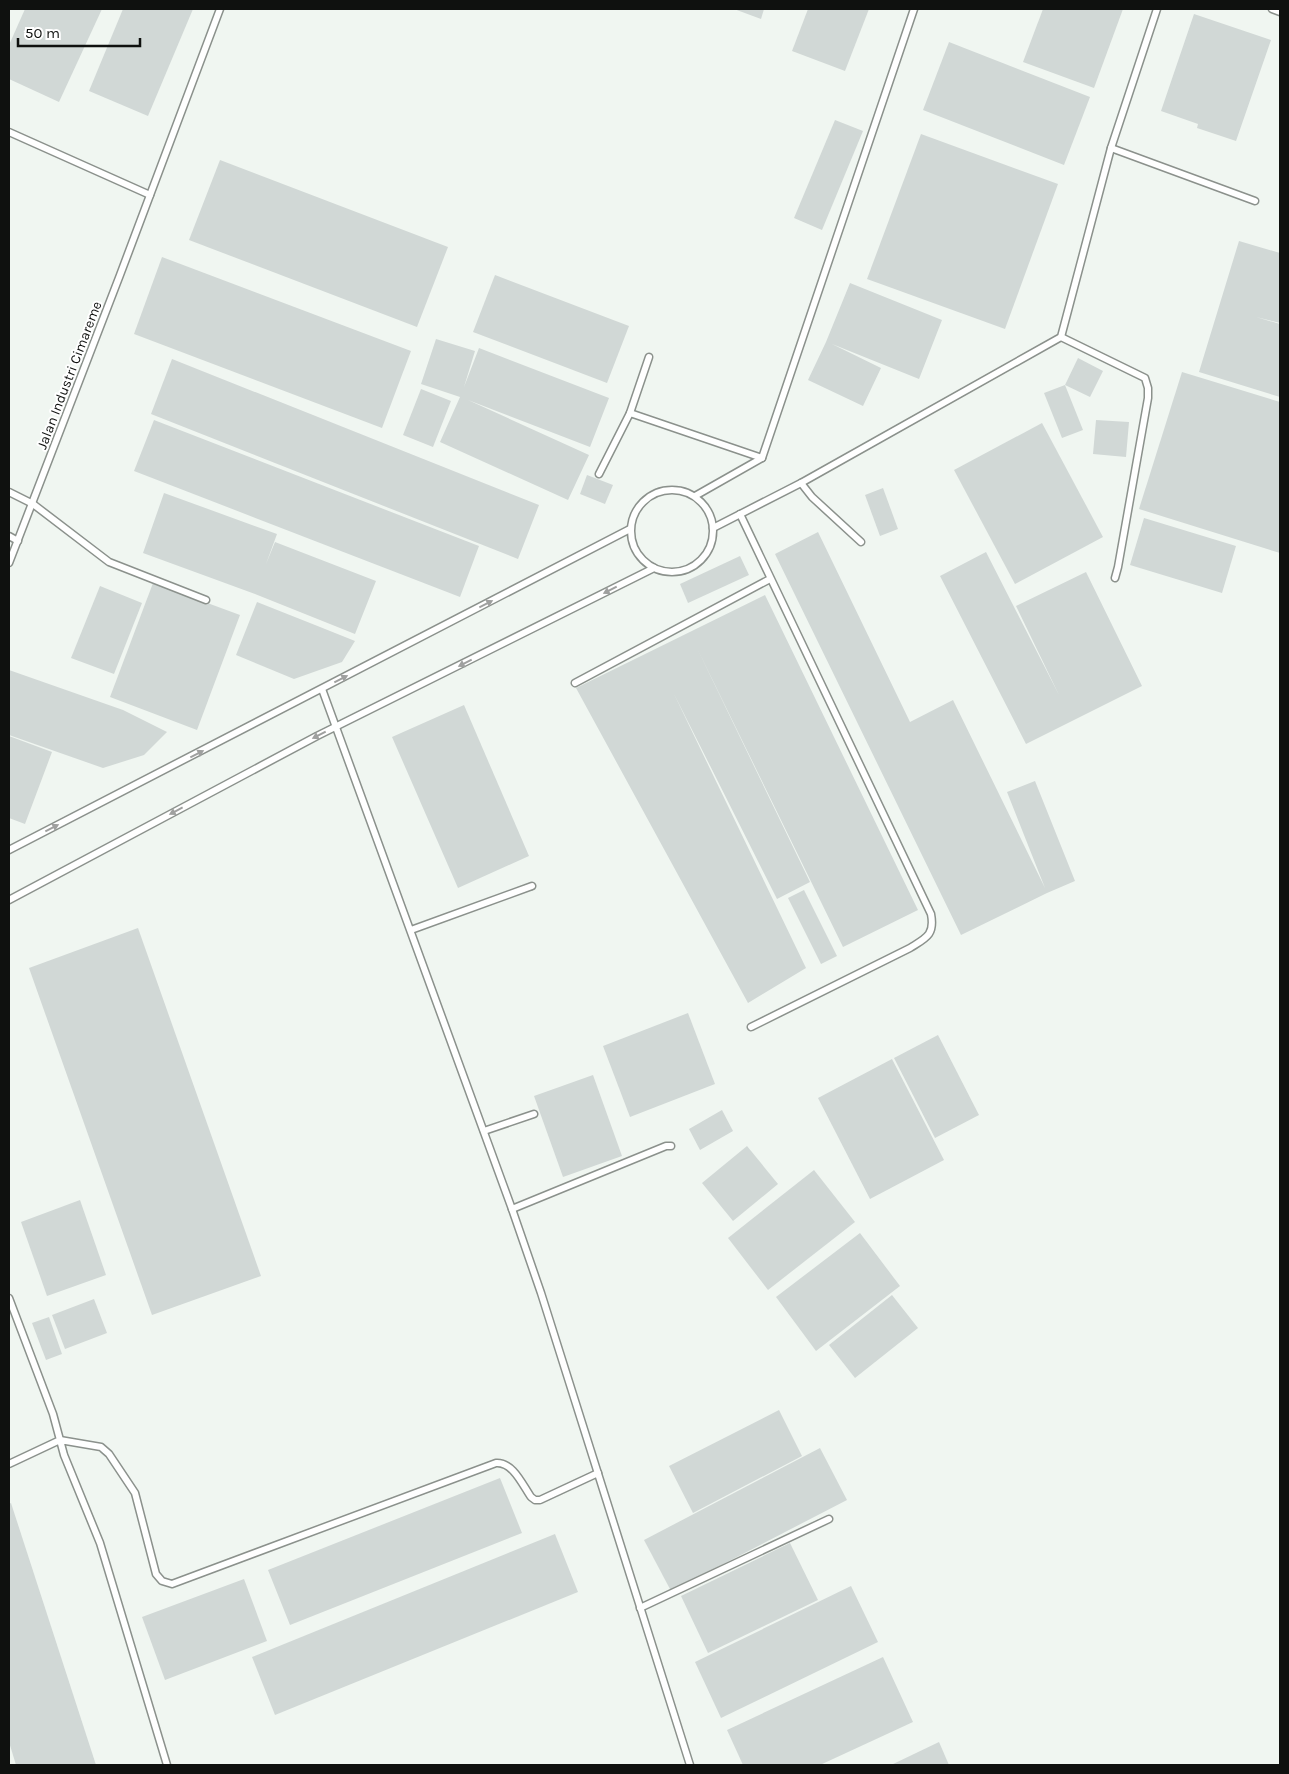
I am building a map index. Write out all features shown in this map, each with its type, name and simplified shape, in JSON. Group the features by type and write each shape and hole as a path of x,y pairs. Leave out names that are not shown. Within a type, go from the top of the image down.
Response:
{"lane":[{"name":"Jalan Industri Cimareme","path":"9,563 220,9"},
{"path":"695,496 762,458 914,9"},
{"path":"713,528 801,483 1061,337 1111,148 1157,9"},
{"path":"1272,9 1280,12"},
{"path":"9,132 150,196"},
{"path":"1111,148 1255,201"},
{"path":"1061,337 1144,378 1148,388 1145,417 1115,578"},
{"path":"599,474 630,413 648,357"},
{"path":"630,413 762,458"},
{"path":"801,483 812,497 861,542"},
{"path":"662,490 679,490 695,496 708,510 713,528 709,549 695,565 675,573 654,568 641,559 633,545 630,529 635,512 646,498 662,490"},
{"path":"9,492 33,504 109,562 206,600"},
{"path":"740,514 931,914 933,924 928,937 910,948 751,1027"},
{"path":"9,850 630,529"},
{"path":"9,536 18,541"},
{"path":"9,900 337,727 654,568"},
{"path":"575,683 770,579"},
{"path":"322,689 484,1131 541,1293 690,1765"},
{"path":"411,930 532,886"},
{"path":"484,1131 534,1114"},
{"path":"512,1209 666,1146 671,1146"},
{"path":"9,1298 53,1414 64,1455 100,1544 167,1765"},
{"path":"9,1464 60,1440 101,1447 110,1454 135,1492 156,1574 162,1582 172,1584 496,1463 503,1463 510,1468 535,1500 549,1496 598,1473"},
{"path":"640,1608 829,1519"}],"building":[{"path":"25,9 102,9 59,102 9,79 9,45"},
{"path":"123,9 193,9 148,116 89,91"},
{"path":"734,9 764,9 761,19"},
{"path":"808,9 869,9 845,71 792,51"},
{"path":"1043,9 1123,9 1094,88 1023,62"},
{"path":"1194,14 1271,40 1236,141 1197,128 1198,124 1161,111"},
{"path":"949,42 1090,97 1064,165 923,110"},
{"path":"835,120 863,131 822,230 794,218"},
{"path":"921,134 1058,184 1005,329 867,279"},
{"path":"220,160 448,247 417,327 189,240"},
{"path":"1239,241 1280,253 1280,323 1256,317 1280,324 1280,397 1199,372"},
{"path":"162,257 411,351 382,428 134,334"},
{"path":"495,275 629,326 607,383 473,332"},
{"path":"850,283 942,320 919,379 832,344 881,368 863,406 808,380"},
{"path":"436,339 475,351 464,387 479,348 609,398 590,447 468,400 589,455 568,500 440,442 460,397 421,384"},
{"path":"1078,358 1103,371 1090,397 1065,385"},
{"path":"172,359 539,505 518,559 151,414"},
{"path":"1182,372 1280,402 1280,553 1139,509"},
{"path":"1065,385 1083,430 1062,438 1044,393"},
{"path":"421,389 451,401 433,447 403,435"},
{"path":"154,420 479,546 460,597 134,471"},
{"path":"1096,420 1129,422 1126,457 1093,454"},
{"path":"1042,423 1103,537 1015,584 954,470"},
{"path":"587,475 613,485 605,504 580,494"},
{"path":"883,488 898,529 880,536 865,495"},
{"path":"164,493 277,534 266,564 275,542 376,581 355,634 255,594 143,553"},
{"path":"1144,518 1236,546 1222,593 1130,565"},
{"path":"818,532 910,722 953,700 1045,888 1007,792 1035,781 1075,881 961,935 775,554"},
{"path":"986,552 1059,695 1016,606 1086,572 1142,686 1026,744 940,576"},
{"path":"740,556 749,575 688,603 680,584"},
{"path":"153,583 240,615 197,730 110,697"},
{"path":"100,586 142,603 114,674 71,658"},
{"path":"765,595 918,910 843,947 696,646 810,882 777,899 674,694 806,968 748,1003 576,688"},
{"path":"257,602 355,641 342,662 294,679 236,655"},
{"path":"9,670 123,710 167,732 144,755 103,768 9,735"},
{"path":"464,705 529,856 458,888 392,737"},
{"path":"9,736 52,752 25,824 9,818"},
{"path":"804,890 837,956 821,964 788,898"},
{"path":"138,928 261,1276 152,1315 29,968"},
{"path":"688,1013 715,1084 630,1117 603,1046"},
{"path":"938,1035 979,1115 935,1138 894,1058"},
{"path":"892,1059 944,1160 870,1199 818,1098"},
{"path":"593,1075 622,1156 563,1177 534,1096"},
{"path":"722,1110 733,1131 700,1150 689,1129"},
{"path":"747,1146 778,1184 733,1221 702,1183"},
{"path":"814,1170 855,1222 768,1290 728,1238"},
{"path":"80,1200 106,1275 47,1296 21,1222"},
{"path":"860,1233 900,1286 816,1351 776,1297"},
{"path":"892,1295 918,1328 855,1378 829,1345"},
{"path":"94,1299 107,1333 65,1349 52,1315"},
{"path":"49,1317 62,1354 46,1360 32,1323"},
{"path":"779,1410 802,1456 693,1513 669,1466"},
{"path":"820,1448 847,1500 671,1591 644,1540"},
{"path":"500,1478 522,1533 290,1625 268,1570"},
{"path":"11,1503 96,1765 16,1765 9,1742 9,1504"},
{"path":"555,1534 578,1592 275,1715 252,1657"},
{"path":"790,1543 818,1600 708,1653 681,1596"},
{"path":"244,1579 267,1641 165,1680 142,1617"},
{"path":"851,1586 878,1642 721,1718 695,1662"},
{"path":"883,1657 913,1722 820,1765 743,1765 727,1730"},
{"path":"939,1742 949,1765 891,1765"}]}
